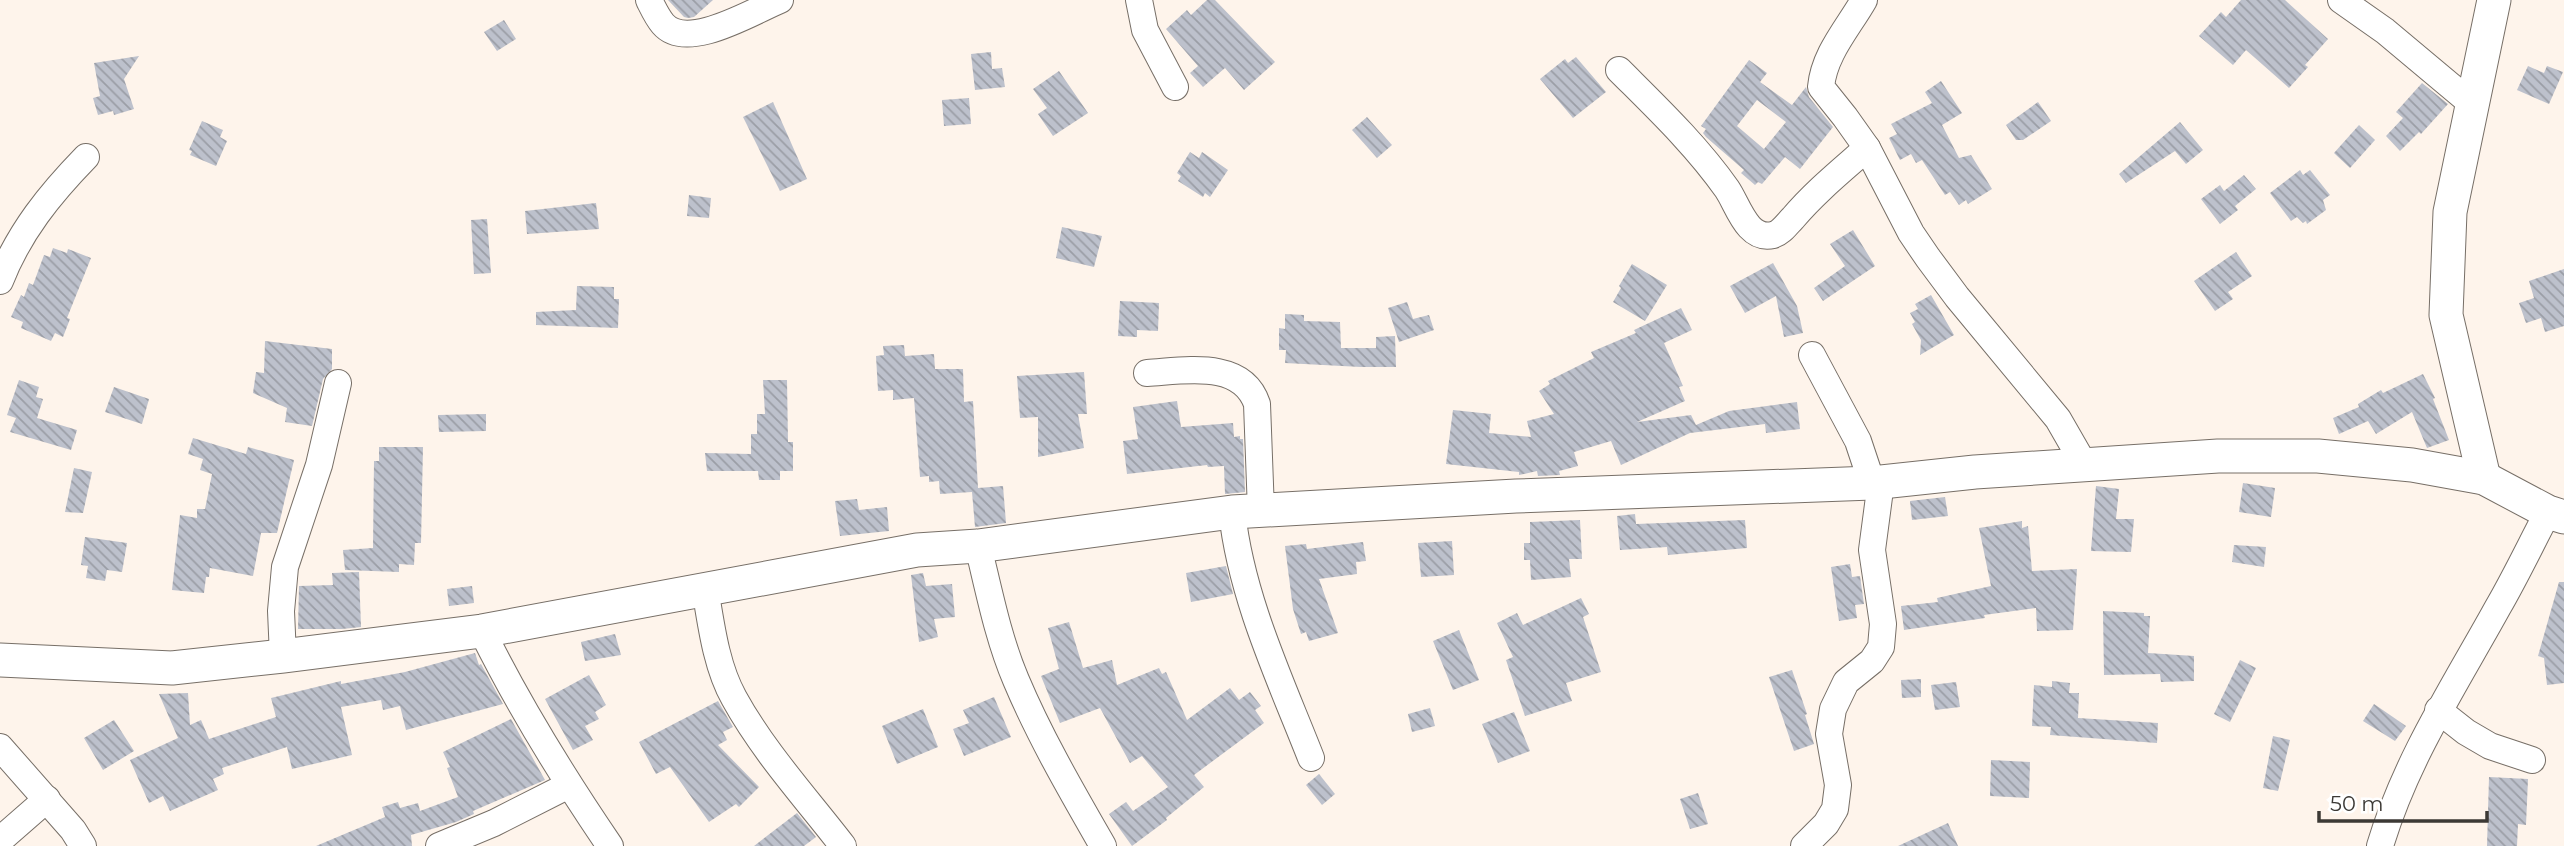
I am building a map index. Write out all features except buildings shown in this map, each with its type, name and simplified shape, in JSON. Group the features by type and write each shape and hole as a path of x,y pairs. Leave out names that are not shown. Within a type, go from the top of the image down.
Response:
{"street":[{"path":"649,0 664,26 681,33 701,34 780,0"},
{"path":"1139,0 1145,30 1175,87"},
{"path":"1864,0 1828,58 1822,72 1821,87 1867,148 1911,233 1957,297 2058,419 2085,466"},
{"path":"2341,0 2385,31 2471,103"},
{"path":"2484,478 2446,315 2450,212 2494,0"},
{"path":"1619,71 1678,129 1724,185 1749,226 1763,235 1775,235 1784,228 1810,198 1867,148"},
{"path":"0,281 19,239 51,192 86,157"},
{"path":"1804,846 1826,824 1835,809 1838,785 1829,734 1833,709 1846,682 1872,661 1881,647 1882,624 1872,551 1877,483 1812,355"},
{"path":"1147,373 1209,370 1240,380 1253,393 1257,404 1246,511 1236,549 1251,600 1311,758"},
{"path":"284,656 281,611 285,567 319,465 338,383"},
{"path":"0,660 172,668 284,656 482,631 917,550 978,546 1246,511 1516,496 1877,483 1975,472 2218,456 2318,456 2412,465 2484,478 2556,515 2438,710 2396,798 2380,846"},
{"path":"978,546 1004,646 1016,680 1103,846"},
{"path":"705,588 721,665 733,696 757,734 843,846"},
{"path":"482,631 505,676 569,785 610,846"},
{"path":"2438,710 2466,732 2490,746 2532,760"},
{"path":"0,747 73,830 83,846"},
{"path":"439,846 494,823 569,785"},
{"path":"0,840 47,799"}]}
